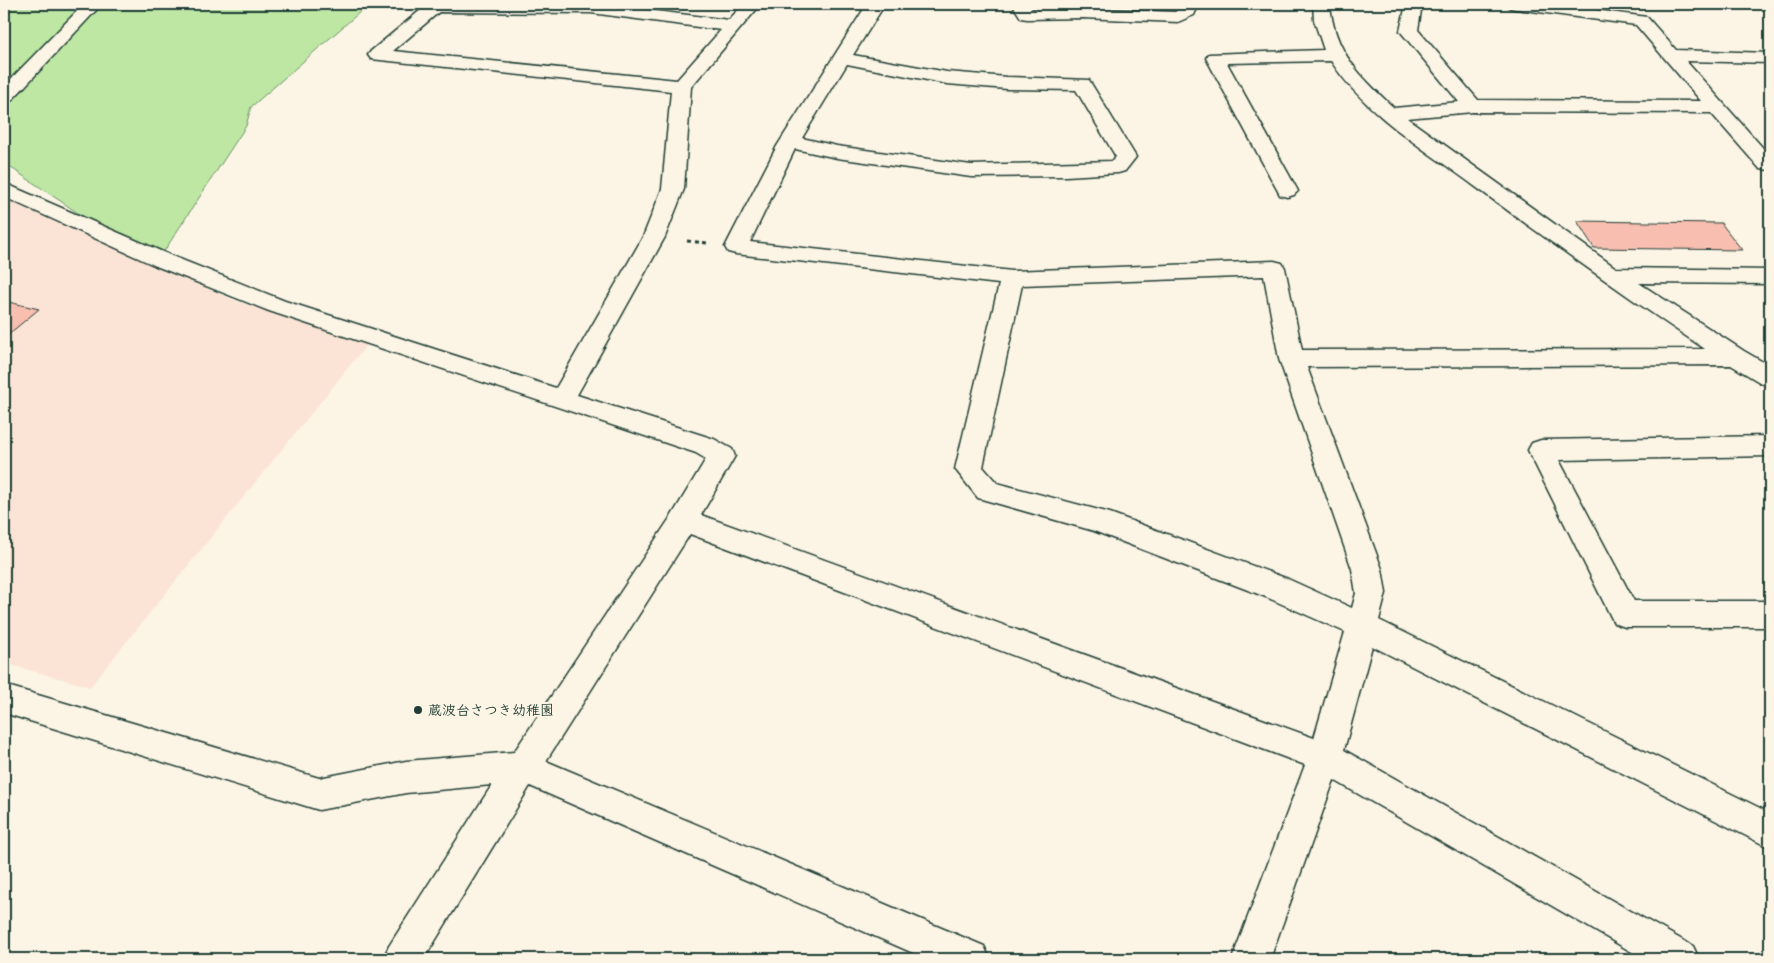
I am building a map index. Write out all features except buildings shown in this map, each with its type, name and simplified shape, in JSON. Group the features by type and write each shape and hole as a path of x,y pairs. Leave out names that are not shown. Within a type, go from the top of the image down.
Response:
{"street":[{"path":"4,97 93,4"},
{"path":"562,399 654,237 673,189 682,86 752,4"},
{"path":"876,4 790,142 736,246 1012,278 1274,268 1291,359 1367,569 1371,593 1325,757 1251,959"},
{"path":"1022,4 1027,14 1082,13 1178,17 1188,11 1190,4"},
{"path":"1322,4 1323,23 1337,54 1364,90 1389,114 1611,275 1734,357 1770,377"},
{"path":"1414,4 1409,31 1473,106"},
{"path":"1516,4 1642,21 1766,165"},
{"path":"682,86 377,55 436,5 591,8 732,26"},
{"path":"1287,192 1215,58 1337,54"},
{"path":"1671,55 1770,58"},
{"path":"790,142 837,152 972,171 1066,170 1118,167 1126,157 1082,84 1006,83 947,78 842,58"},
{"path":"1389,114 1473,106 1716,106"},
{"path":"4,189 164,261 277,306 705,446 722,456 684,520 523,767 402,959"},
{"path":"1611,275 1770,276"},
{"path":"1012,278 969,469 988,491 1100,520 1277,588 1362,626 1770,832"},
{"path":"1291,359 1734,357"},
{"path":"1770,446 1542,450 1625,614 1770,614"},
{"path":"684,520 1325,757 1680,959"},
{"path":"4,700 320,794 406,777 523,767 971,959"}],"path":[{"path":"654,237 736,246"}],"shaded area":[{"path":"4,194 234,300 369,342 90,687 4,663"}],"green space":[{"path":"4,4 369,4 251,107 246,126 155,265 4,163"}],"place":[{"name":"蔵波台さつき幼稚園","path":"418,710"}]}
